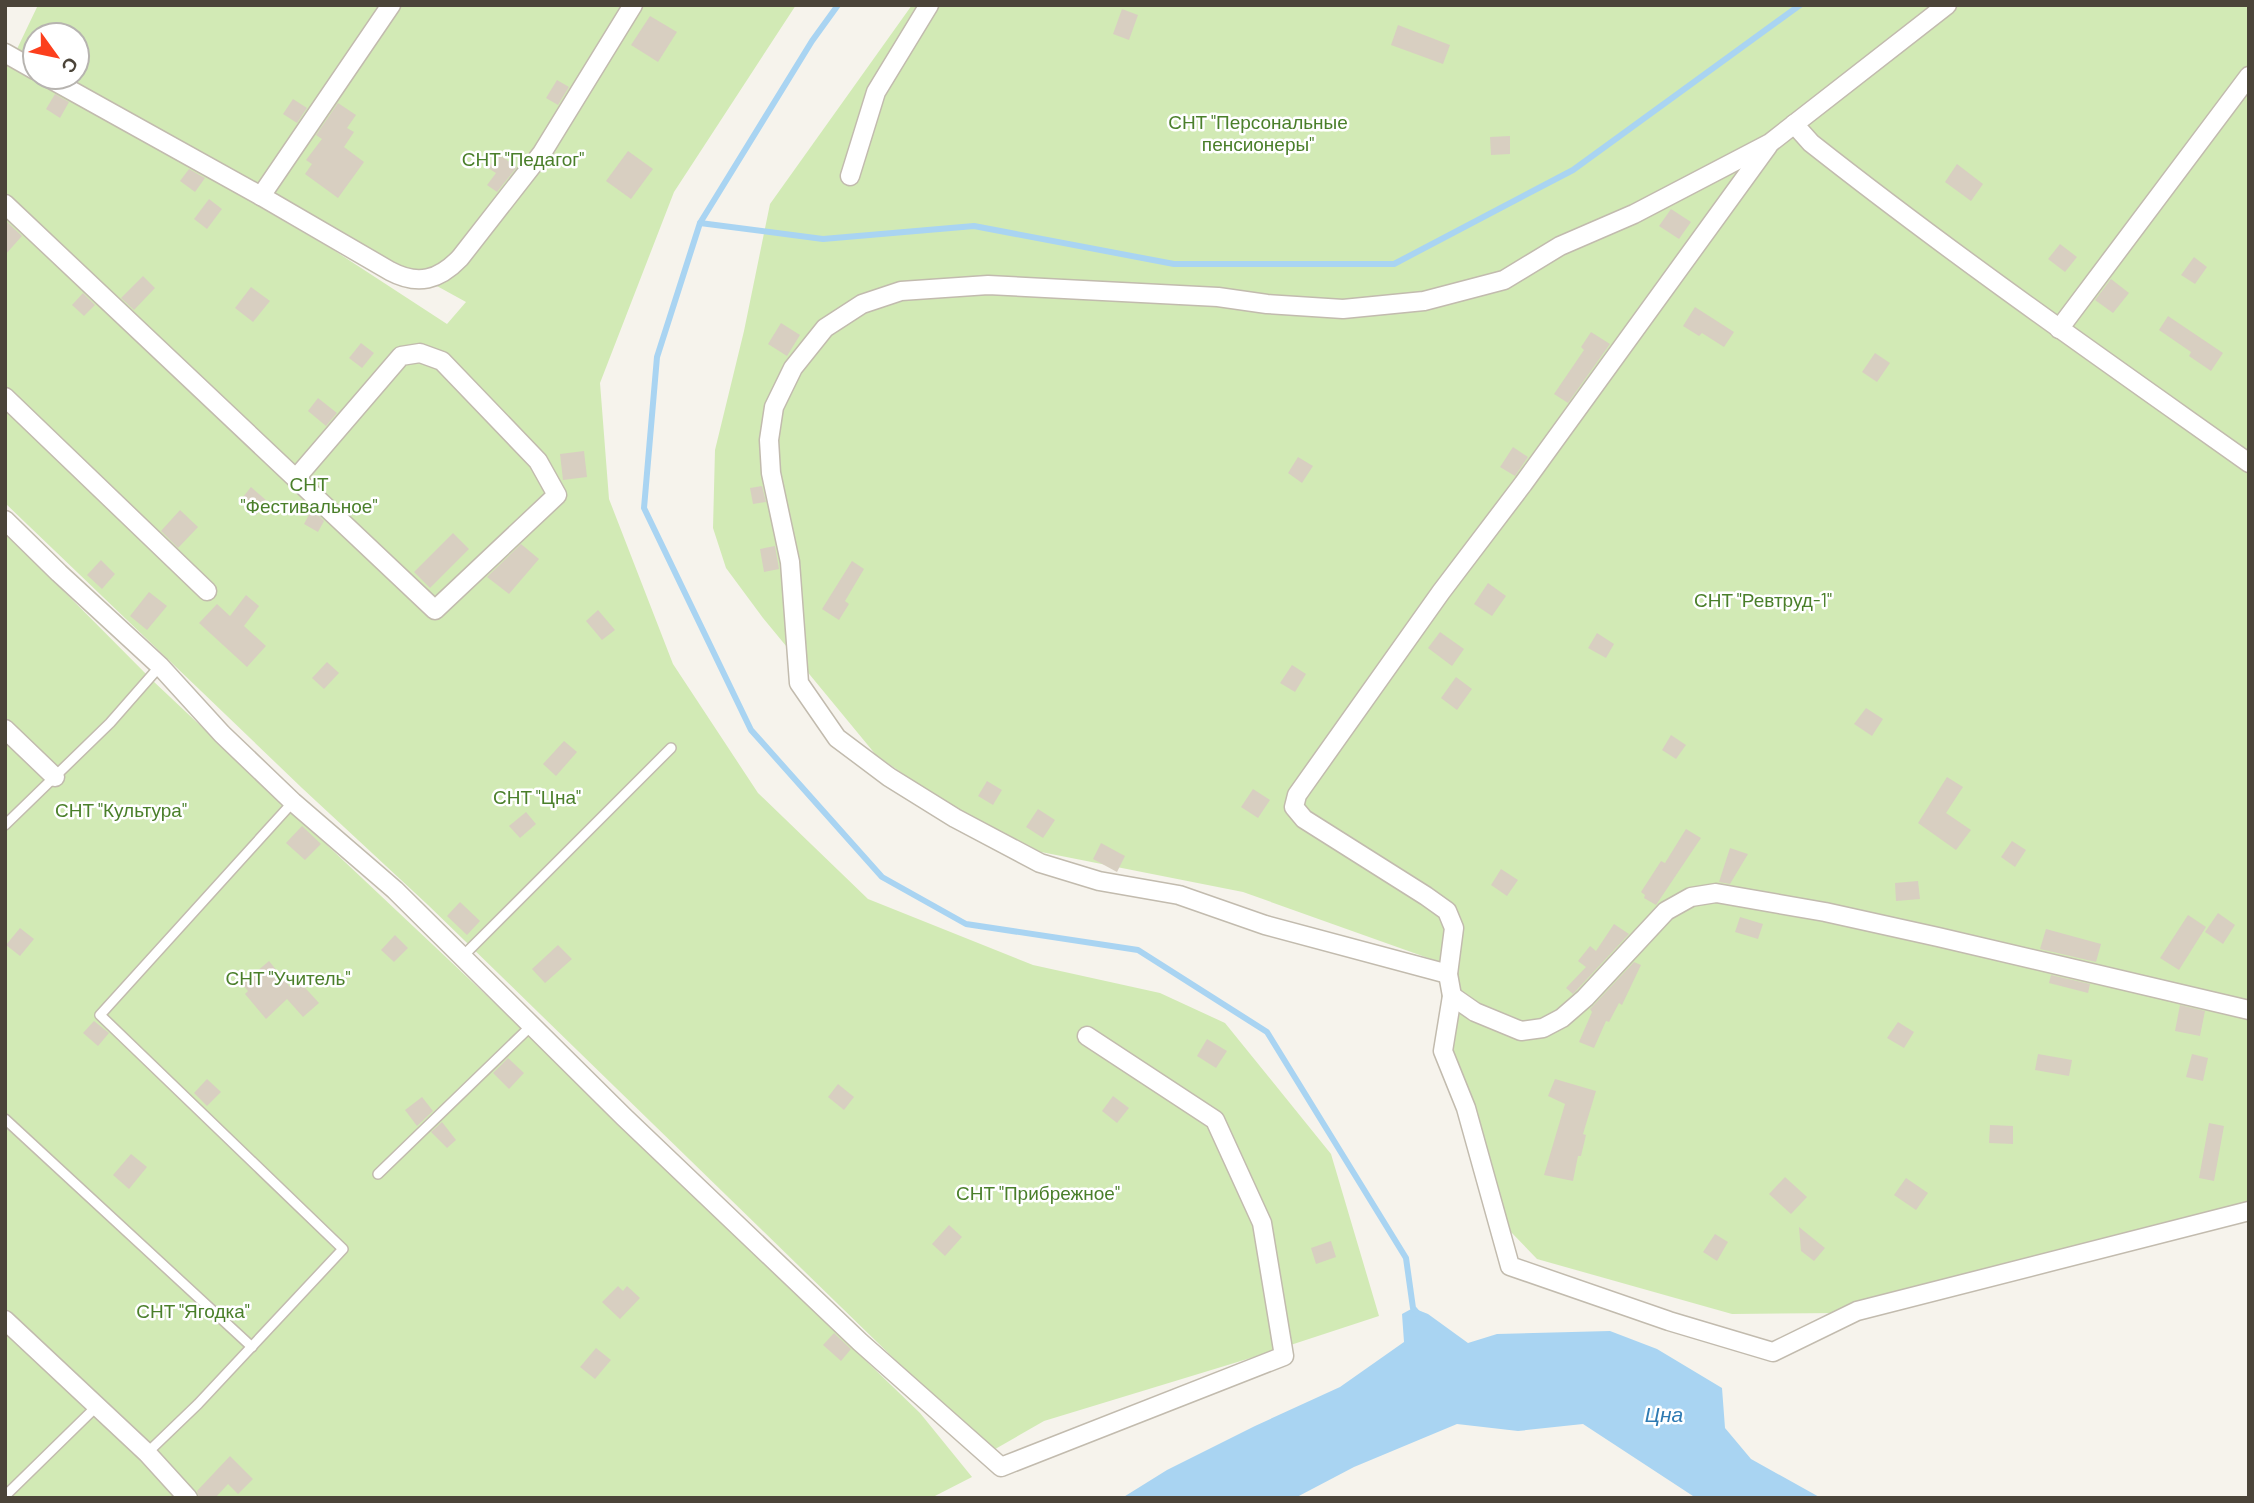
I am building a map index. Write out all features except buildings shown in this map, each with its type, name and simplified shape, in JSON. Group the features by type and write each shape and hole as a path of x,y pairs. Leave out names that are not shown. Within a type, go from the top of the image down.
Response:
{"street":[{"path":"261,196 391,5"},
{"path":"72,91 402,277 416,280 435,278 460,258 542,153 633,5"},
{"path":"850,176 876,92 929,5"},
{"path":"1448,974 1265,925 1180,895 1099,881 1040,863 955,818 889,777 838,738 799,683 790,562 771,473 769,440 774,407 793,368 825,328 862,304 901,291 988,285 1218,297 1267,304 1343,309 1424,300 1504,280 1560,246 1634,214 1770,143 1947,5"},
{"path":"5,52 21,62"},
{"path":"2059,329 2249,76"},
{"path":"1794,124 1811,143 1867,187 2059,329 2248,461"},
{"path":"1770,143 1523,484 1433,603 1297,795 1294,807 1304,819 1447,911 1454,928 1448,974 1452,996 1443,1051 1466,1108 1510,1266 1669,1321 1773,1352 1857,1311 2249,1211"},
{"path":"5,204 435,610 557,495 538,461 442,362 420,353 401,356 297,477"},
{"path":"5,397 207,591"},
{"path":"5,520 160,666 222,734 293,802 396,890 860,1342 1001,1467 1284,1356 1262,1223 1215,1119 1087,1036"},
{"path":"5,729 55,777"},
{"path":"1452,996 1475,1013 1521,1031 1543,1028 1562,1018 1585,998 1666,911 1691,897 1716,893 1825,912 2249,1010"},
{"path":"5,1320 147,1453 188,1498"}],"lane":[{"path":"5,825 110,723 160,666"},
{"path":"463,956 671,748"},
{"path":"147,1453 253,1347 343,1249 100,1015 293,802"},
{"path":"378,1174 532,1025"},
{"path":"5,1119 253,1347"},
{"path":"5,1496 97,1406"}],"green space":[{"path":"38,5 796,5 674,192 600,383 609,499 673,664 758,793 868,899 1033,965 1160,993 1225,1023 1331,1154 1379,1316 1044,1421 990,1452 428,905 5,503 5,59 21,68 21,91 60,91 332,249 447,324 466,302 90,91 91,21 30,21"},
{"name":"СНТ \"Ревтруд-1\"","path":"912,5 2249,5 2249,1211 1842,1313 1732,1314 1537,1259 1510,1231 1488,1195 1474,1126 1440,1069 1442,963 1243,892 1041,852 955,810 876,755 763,618 726,568 713,528 715,450 744,331 770,204"},
{"path":"5,532 152,680 518,1025 920,1413 972,1477 931,1498 5,1498"}],"water":[{"name":"Цна","path":"1413,1308 1428,1314 1468,1343 1497,1334 1610,1331 1657,1349 1722,1388 1725,1428 1751,1459 1821,1498 1696,1498 1583,1424 1518,1431 1457,1424 1354,1467 1295,1498 1122,1498 1167,1470 1340,1387 1404,1342 1402,1314"}],"waterway":[{"path":"838,5 812,41 700,223 657,357 644,508 751,730 882,877 966,924 1138,950 1267,1032 1406,1258 1413,1308 1418,1314"},
{"path":"700,223 823,239 974,226 1174,264 1394,264 1573,170 1800,5"}],"park label":[{"name":"СНТ \"Персональные пенсионеры\"","path":"1258,132"},
{"name":"СНТ \"Педагог\"","path":"523,158"},
{"name":"СНТ \"Фестивальное\"","path":"309,494"},
{"name":"СНТ \"Цна\"","path":"537,796"},
{"name":"СНТ \"Культура\"","path":"121,809"},
{"name":"СНТ \"Учитель\"","path":"288,977"},
{"name":"СНТ \"Прибрежное\"","path":"1038,1192"},
{"name":"СНТ \"Ягодка\"","path":"193,1310"}]}
